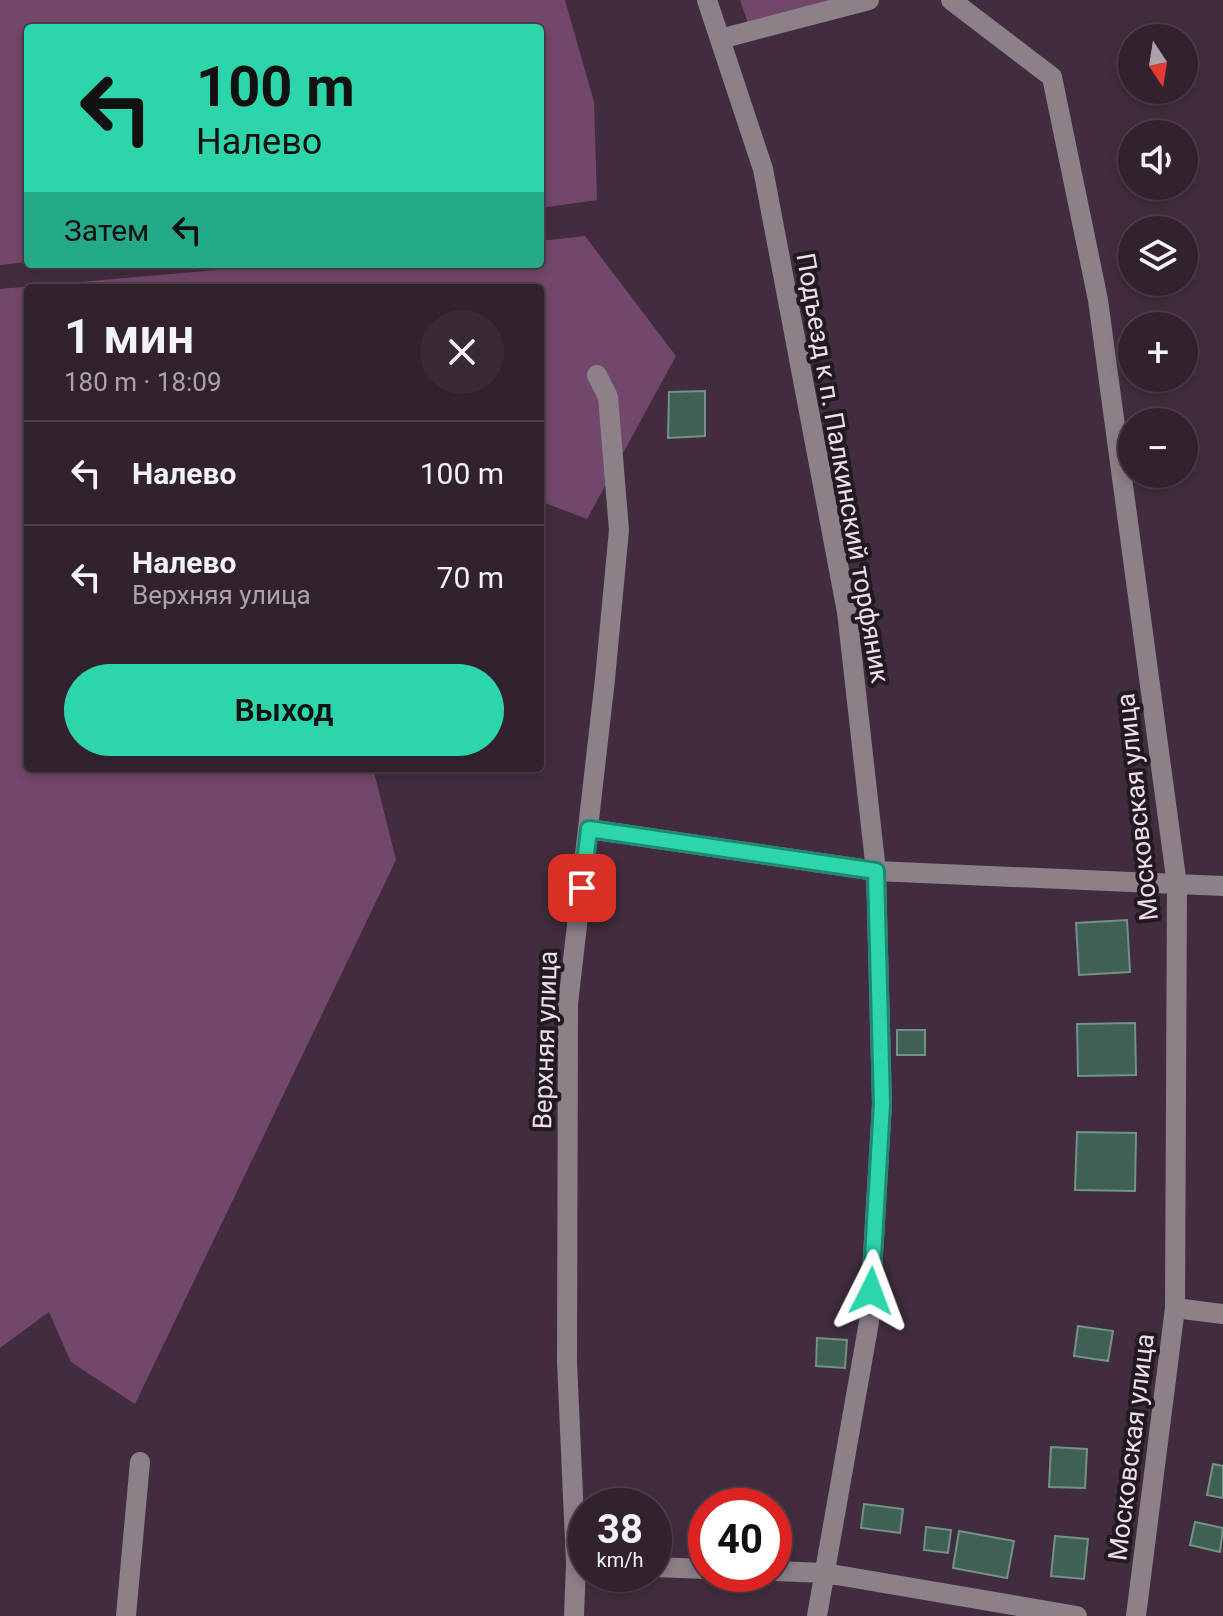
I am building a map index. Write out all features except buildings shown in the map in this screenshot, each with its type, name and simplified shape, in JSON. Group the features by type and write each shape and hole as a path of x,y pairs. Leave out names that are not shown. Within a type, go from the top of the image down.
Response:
{"street":[{"name":"Подъезд к п. Палкинский торфяник","path":"707,0 763,169 847,612 876,871 882,1104 869,1322 817,1616"},
{"path":"720,39 869,0"},
{"name":"Московская улица","path":"951,0 1052,77 1098,300 1177,885 1175,1308 1136,1616"},
{"name":"Верхняя улица","path":"576,1488 567,1362 568,1004 619,530 608,397 597,375"},
{"path":"589,829 876,871 1223,886"},
{"path":"1175,1308 1223,1314"},
{"path":"126,1616 140,1462"},
{"path":"792,1572 825,1573 1077,1616"},
{"name":"Верхняя улица","path":"574,1616 577,1592"}],"shaded area":[{"path":"0,0 565,0 594,102 597,200 544,207 544,24 24,24 24,262 0,265"},
{"path":"740,0 848,0 748,23"},
{"path":"585,236 676,356 587,519 544,503 544,284 57,284 238,268 544,268 544,241"},
{"path":"24,287 24,772 374,772 396,860 135,1404 71,1362 49,1312 0,1348 0,289"}],"route":[{"path":"582,888 589,829 876,871 882,1104 871,1291"}]}
